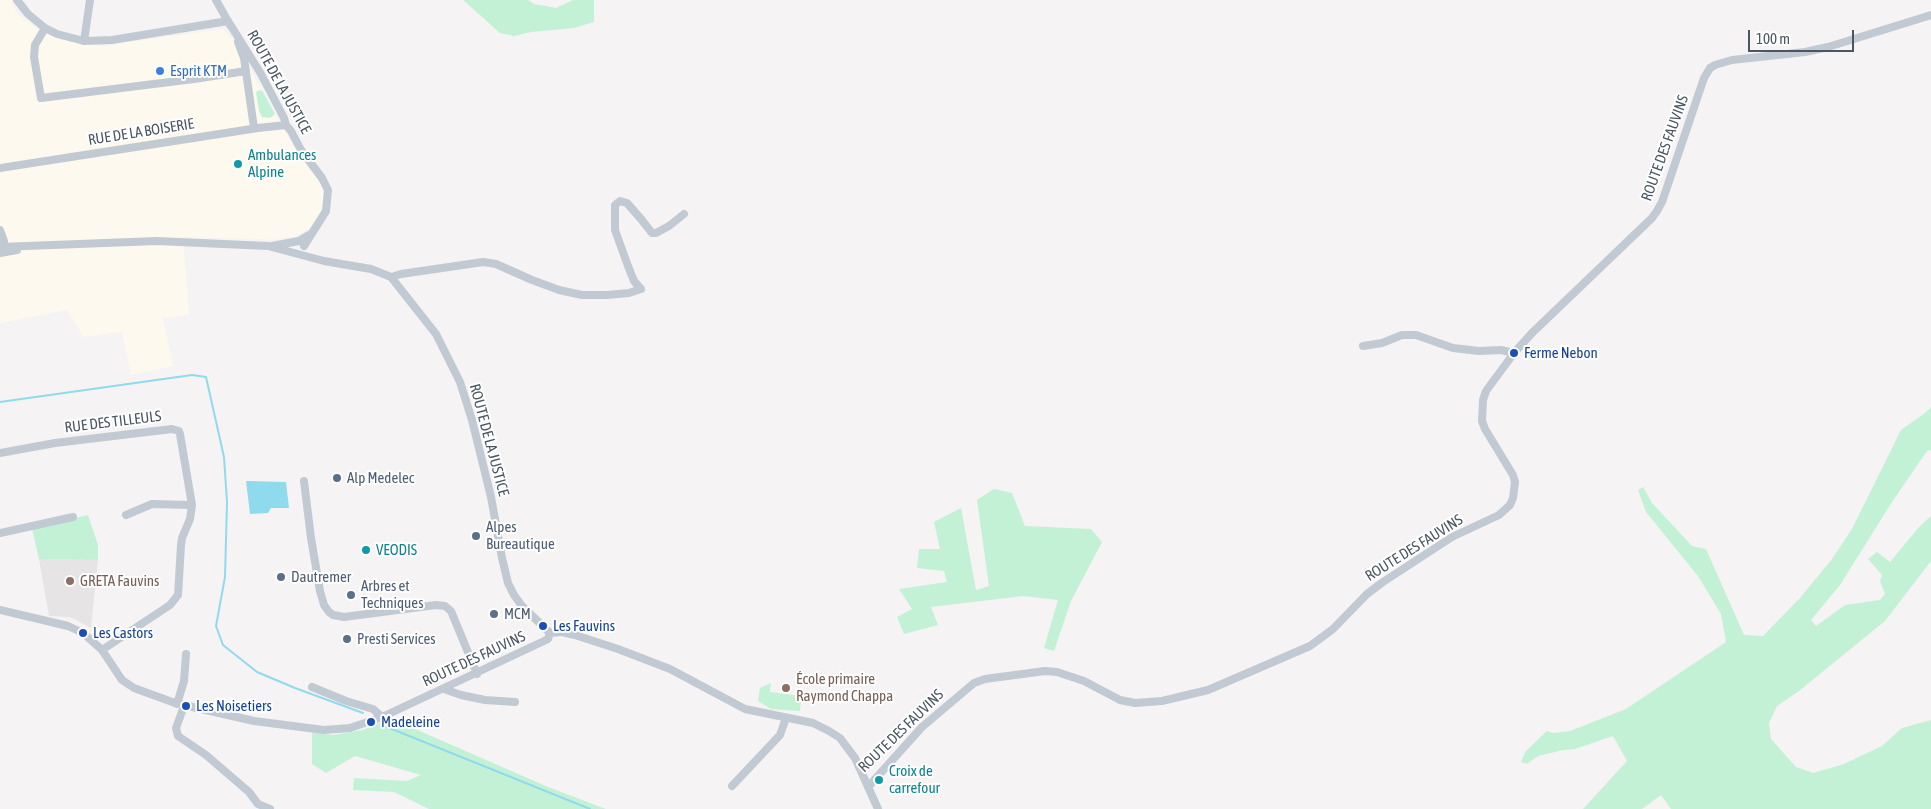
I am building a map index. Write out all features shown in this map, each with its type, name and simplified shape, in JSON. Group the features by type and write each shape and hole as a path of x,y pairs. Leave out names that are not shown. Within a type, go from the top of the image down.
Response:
{"street":[{"path":"17,0 28,14 45,28 57,34 84,41 112,40 228,21"},
{"path":"84,41 90,0"},
{"name":"ROUTE DE LA JUSTICE","path":"216,0 260,74 286,125 328,190 326,211 319,225 299,247"},
{"name":"ROUTE DES FAUVINS","path":"0,610 75,629 89,637 102,650 117,675 128,684 180,705 254,721 324,730 350,728 382,717 548,640 550,633 576,635 670,669 745,709 813,724 829,731 840,738 855,758 868,786 922,727 974,684 986,678 1045,671 1056,672 1084,681 1120,700 1135,703 1208,690 1310,646 1321,638 1367,594 1383,582 1452,537 1498,515 1510,505 1515,490 1513,475 1485,430 1481,411 1486,391 1514,352 1561,303 1652,218 1657,211 1662,202 1704,78 1710,68 1732,60 1805,52 1828,47 1931,15"},
{"name":"ROUTE DE LA JUSTICE","path":"228,21 241,51 254,128"},
{"path":"45,28 34,45 41,98 194,79 260,74"},
{"name":"RUE DE LA BOISERIE","path":"0,168 254,128 286,125"},
{"path":"0,232 1,250 31,246 157,240 299,247 314,258 371,269 391,277 483,262 496,264 559,290 582,295 607,295 629,293 641,289 634,281 615,230 615,205 620,201 627,203 652,233 669,226 684,214"},
{"name":"ROUTE DE LA JUSTICE","path":"391,277 436,334 460,382 470,412 491,497 508,583 522,606 550,633"},
{"path":"1363,346 1382,343 1402,336 1416,335 1453,348 1514,352"},
{"name":"RUE DES TILLEULS","path":"0,453 55,444 175,430 180,434 192,505 190,520 182,538 178,595 176,600 102,650"},
{"path":"304,481 320,591 324,605 329,612 333,615 344,617 436,605 445,606 450,611 477,674"},
{"path":"126,515 152,504 192,505"},
{"path":"0,533 73,517"},
{"path":"186,654 184,681 176,728 178,736 206,755 249,792 258,804 270,809"},
{"path":"312,687 346,701 373,709 382,717"},
{"path":"444,689 485,700 515,702"},
{"path":"732,786 780,734 786,718"},
{"path":"868,786 878,809"}],"shaded area":[{"path":"0,0 11,0 17,13 40,31 74,42 101,46 223,29 232,38 293,145 321,185 324,194 319,217 312,226 296,236 274,240 183,237 189,315 163,318 173,366 131,375 122,332 84,337 67,310 0,323"},
{"name":"GRETA Fauvins","path":"39,559 98,560 91,628 70,617 49,616"}],"green space":[{"path":"463,0 528,0 534,4 556,8 573,0 594,0 594,22 574,28 531,32 514,36 500,33"},
{"path":"260,90 275,114 270,118 262,117 259,111 256,92"},
{"path":"1931,407 1931,450 1927,451 1892,502 1840,585 1811,620 1816,626 1845,605 1880,600 1885,594 1880,581 1882,575 1868,559 1877,552 1890,562 1919,527 1931,516 1931,561 1885,621 1799,691 1777,706 1769,723 1771,739 1796,767 1813,773 1844,764 1882,746 1902,728 1931,720 1931,809 1671,809 1661,795 1642,809 1583,809 1627,761 1613,736 1575,749 1538,756 1527,764 1521,762 1525,752 1547,731 1553,733 1570,731 1626,709 1726,642 1721,614 1698,576 1646,512 1638,490 1643,487 1652,503 1692,546 1706,549 1744,635 1763,636 1800,598 1832,559 1852,529 1901,430"},
{"path":"994,489 1012,493 1025,526 1091,529 1102,542 1071,601 1054,651 1044,648 1058,600 1023,596 931,607 938,625 904,634 897,617 912,609 899,589 947,582 944,571 917,568 919,549 940,549 934,522 961,508 976,590 989,586 977,500"},
{"path":"88,515 98,545 98,560 39,559 32,529"},
{"path":"771,683 770,692 801,696 800,711 771,709 758,701 760,688"},
{"path":"390,718 548,787 606,809 429,809 394,792 353,790 354,778 407,781 421,775 355,756 326,773 312,764 312,732 333,735 363,730"}],"water":[{"path":"246,481 286,482 289,508 271,508 268,513 250,514"}],"waterway":[{"path":"0,402 192,375 206,377 224,457 227,502 225,577 216,626 223,645 257,672 363,713"},
{"path":"382,725 590,809"}],"place":[{"name":"Esprit KTM","path":"160,71"},
{"name":"Ambulances Alpine","path":"238,164"},
{"name":"Ferme Nebon","path":"1514,353"},
{"name":"Alp Medelec","path":"337,478"},
{"name":"Alpes Bureautique","path":"476,536"},
{"name":"VEODIS","path":"366,550"},
{"name":"Dautremer","path":"281,577"},
{"name":"GRETA Fauvins","path":"70,581"},
{"name":"Arbres et Techniques","path":"351,595"},
{"name":"MCM","path":"494,614"},
{"name":"Les Fauvins","path":"543,626"},
{"name":"Les Castors","path":"83,633"},
{"name":"Presti Services","path":"347,639"},
{"name":"École primaire Raymond Chappa","path":"786,688"},
{"name":"Les Noisetiers","path":"186,706"},
{"name":"Madeleine","path":"371,722"},
{"name":"Croix de carrefour","path":"879,780"}]}
